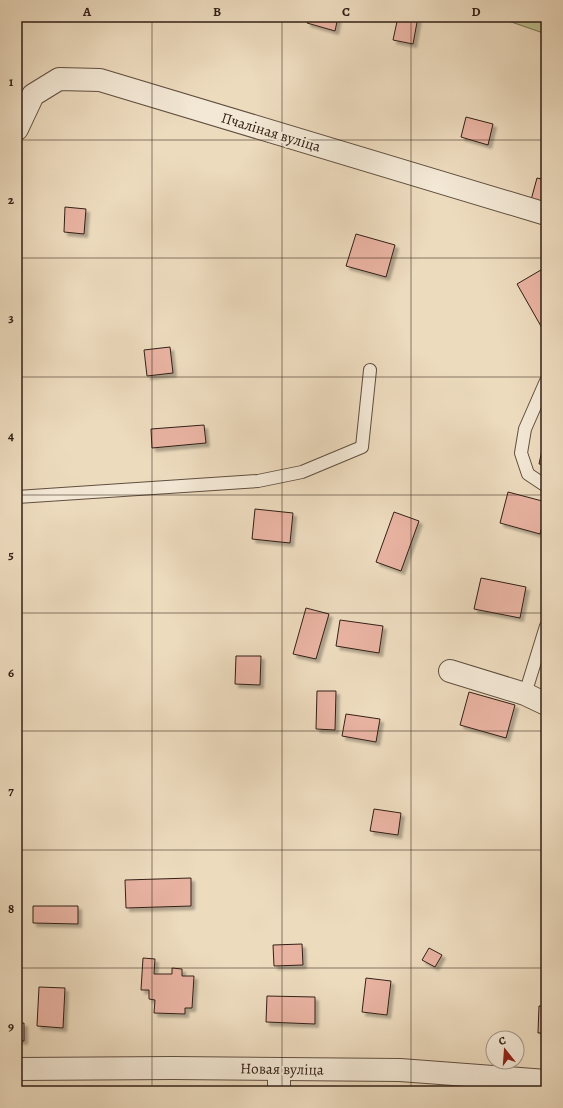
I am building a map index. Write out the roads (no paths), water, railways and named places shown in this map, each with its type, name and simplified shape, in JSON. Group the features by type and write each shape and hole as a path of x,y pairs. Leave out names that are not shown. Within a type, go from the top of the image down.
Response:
{"street":[{"name":"Пчаліная вуліца","path":"17,129 33,95 59,79 100,80 546,214"},
{"path":"450,671 525,694 546,704"},
{"name":"Новая вуліца","path":"17,1068 173,1068 279,1080 400,1070 546,1081"}],"lane":[{"path":"17,497 258,481 302,472 362,447 370,370"},
{"path":"546,381 525,429 521,453 528,474 546,486"},
{"path":"525,694 546,626"}]}
